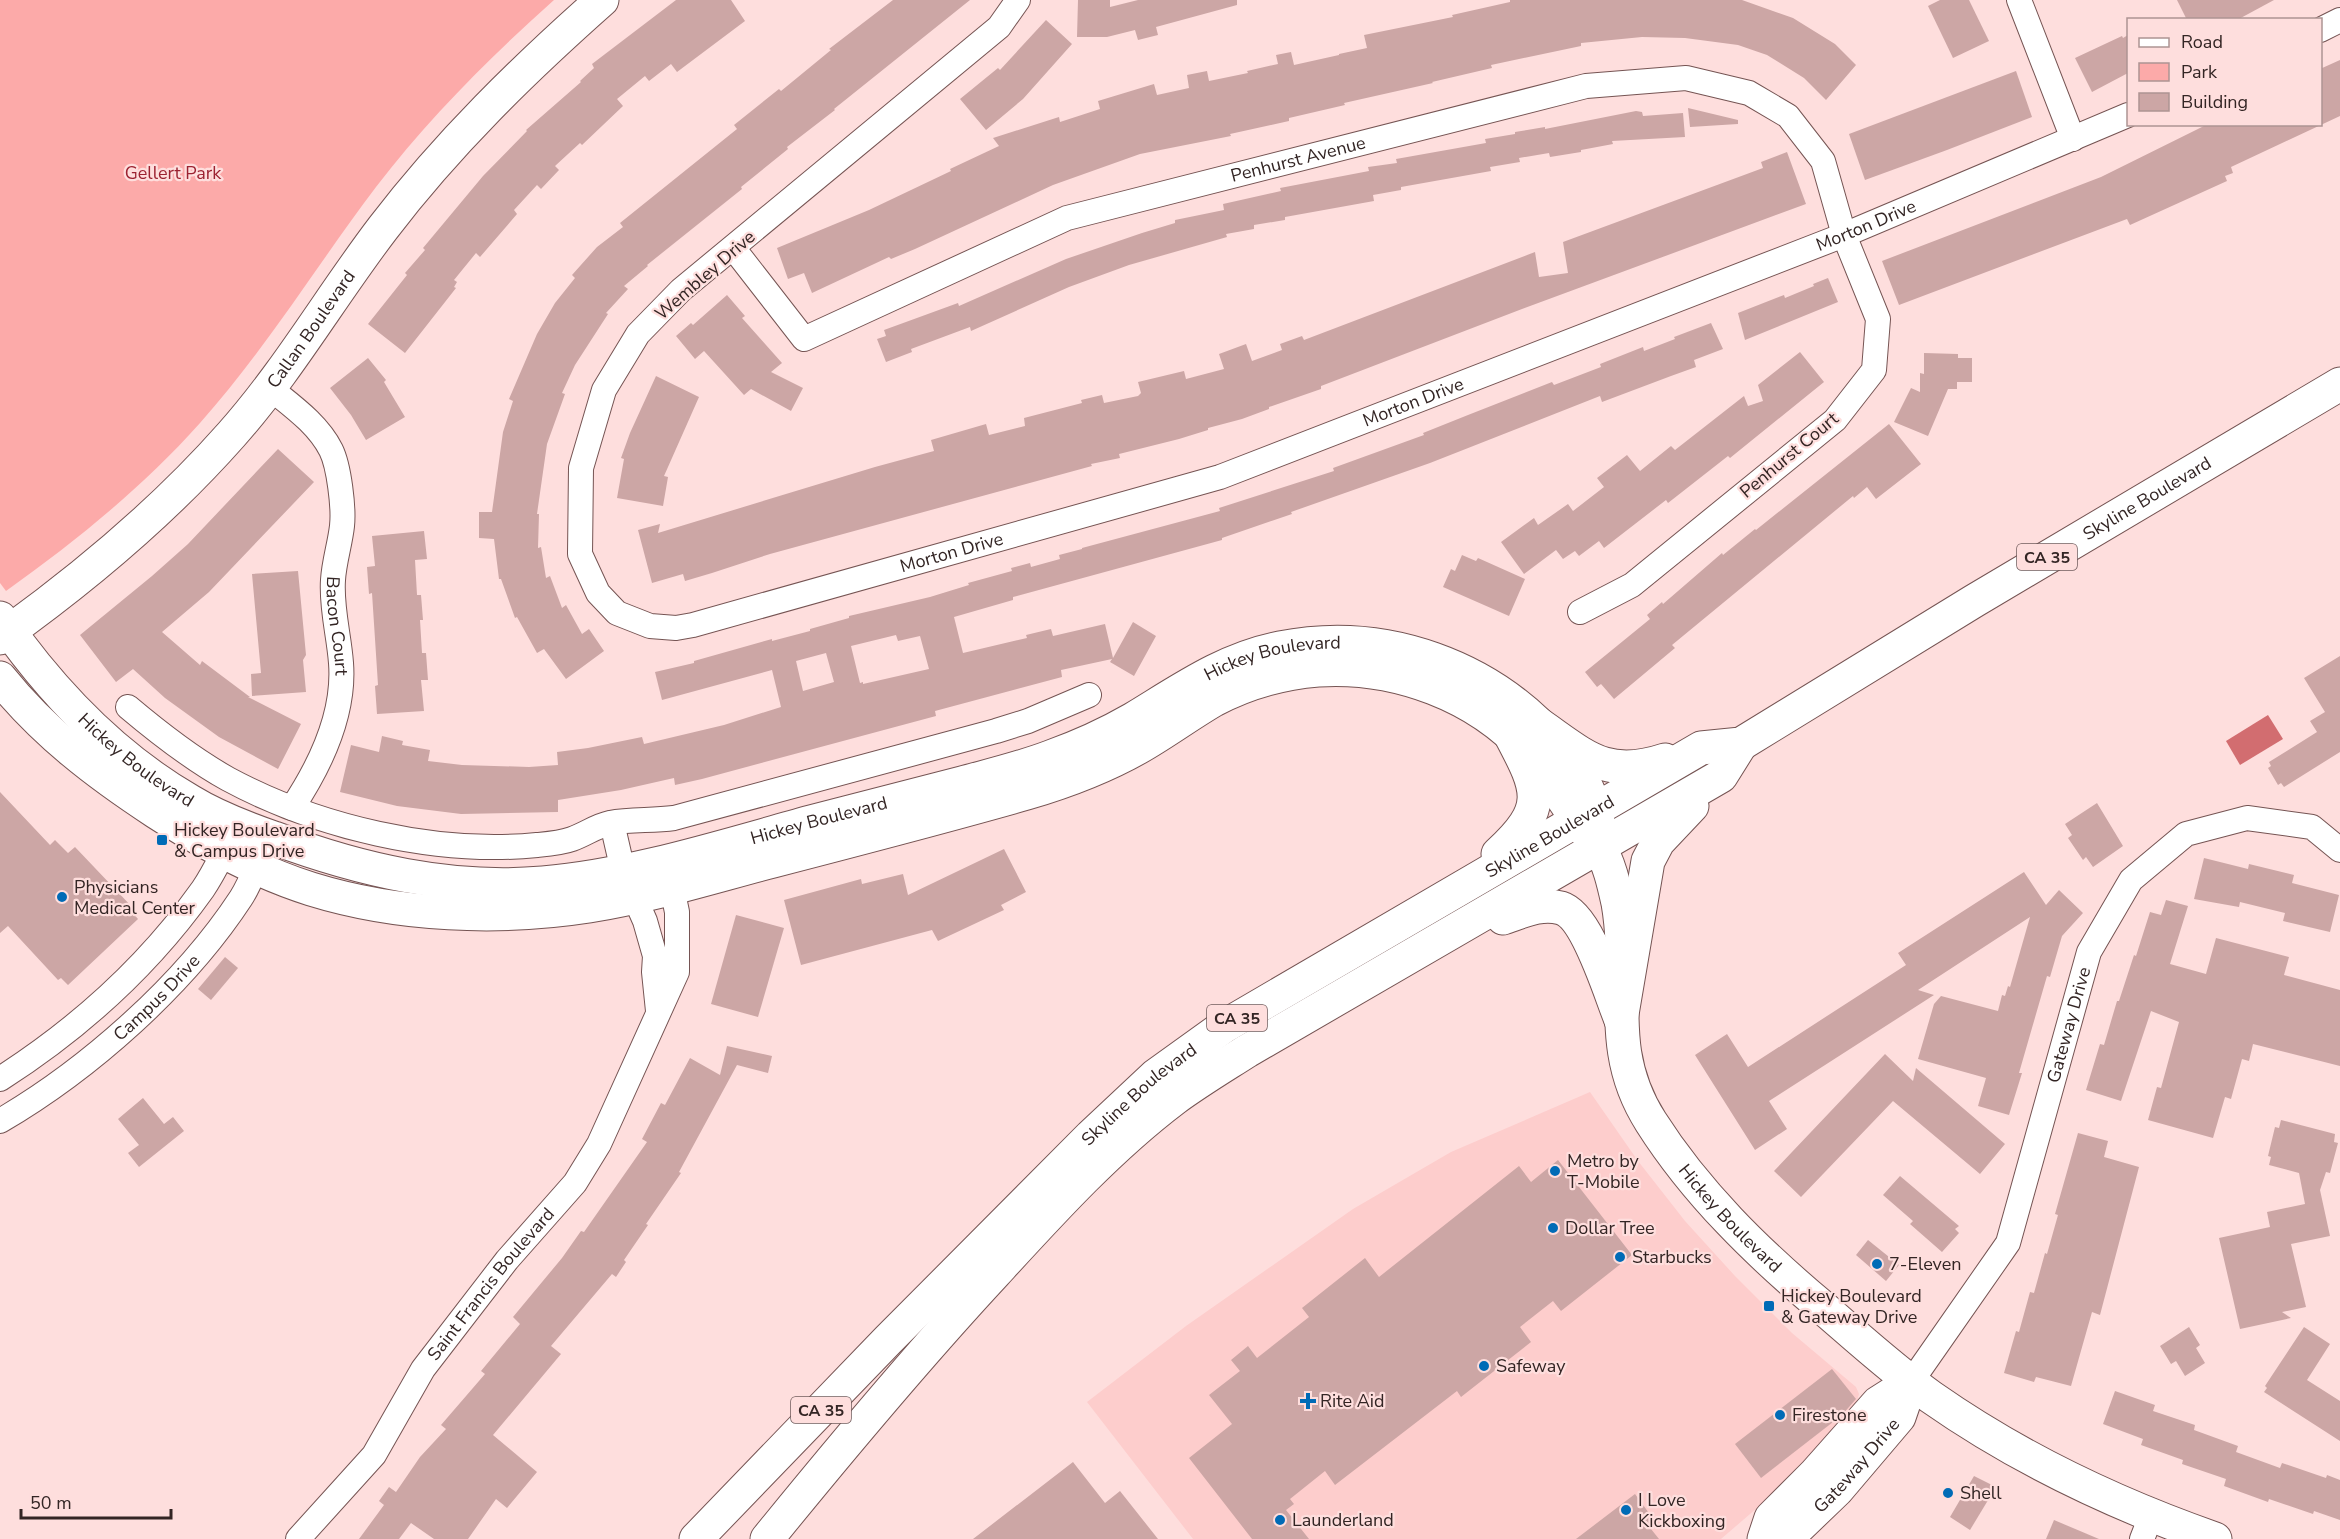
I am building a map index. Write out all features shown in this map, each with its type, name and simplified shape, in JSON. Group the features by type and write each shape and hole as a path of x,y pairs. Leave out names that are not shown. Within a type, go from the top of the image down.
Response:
{"main road":[{"name":"Callan Boulevard","path":"3,629 80,578 153,516 202,467 270,388 383,228 438,163 496,99 602,0"},
{"name":"Skyline Boulevard","path":"696,1539 888,1340 1091,1136 1155,1076 1223,1027 1701,748 1741,744 1974,601 2340,384"},
{"name":"Hickey Boulevard","path":"3,629 56,689 119,749 188,801 231,838 256,868 290,882 332,895 374,904 426,910 543,911 586,906 629,884 1028,765 1107,733 1218,668 1259,653 1300,644 1364,643 1428,656 1467,672 1486,683 1524,729"},
{"name":"Hickey Boulevard","path":"0,678 44,727 92,768 162,816 231,838 269,836 366,867 450,883 629,884 672,888 1049,786 1127,754 1234,691 1276,677 1297,673 1362,671 1402,678 1462,700 1481,712 1524,729 1566,755 1578,771 1586,815 1599,822 1599,847 1610,872 1618,905 1622,958 1621,1020 1626,1067 1637,1095 1656,1129 1705,1192 1781,1272 1911,1382 1967,1420 2147,1528 2215,1539"},
{"path":"1524,729 1612,767 1642,766 1701,748"},
{"path":"1465,885 1519,834 1533,809 1534,784 1524,729"},
{"name":"Skyline Boulevard","path":"767,1539 882,1399 968,1302 1076,1187 1141,1127 1192,1087 1246,1051 1721,776 1741,744"},
{"path":"1621,1020 1648,861 1666,832 1721,776"},
{"path":"1441,939 1541,906 1560,907 1575,916 1585,932 1621,1020"},
{"name":"Gateway Drive","path":"1764,1539 1771,1518 1822,1467 1878,1402 1911,1382"},
{"name":"Gateway Drive","path":"1786,1539 1837,1490 1878,1444 1899,1417 1911,1382"}],"street":[{"name":"Wembley Drive","path":"676,628 650,626 617,613 598,593 580,554 581,468 604,390 638,334 681,290 734,249 999,27 1018,0"},
{"path":"2019,0 2073,139"},
{"path":"2322,29 2340,20"},
{"name":"Penhurst Avenue","path":"734,249 804,339 1067,218 1586,86 1686,78 1749,93 1788,116 1823,161 1844,235"},
{"name":"Morton Drive","path":"676,628 1220,477 1844,235 2127,115"},
{"name":"Penhurst Court","path":"1580,612 1632,585 1835,420 1874,370 1878,319 1844,235"},
{"name":"Bacon Court","path":"270,388 311,423 331,450 338,476 343,523 333,580 341,664 341,694 326,746 306,787 292,808"},
{"name":"Hickey Boulevard","path":"128,707 176,745 210,768 244,787 292,808 379,833 450,845 514,846 556,843 573,839 597,826 612,823 674,818 820,780 1028,721 1089,696"},
{"name":"Gateway Drive","path":"1911,1382 2008,1244 2089,952 2131,880 2186,834 2247,818 2312,827 2340,850"},
{"name":"Saint Francis Boulevard","path":"612,823 629,884 645,921 655,956 654,972 658,1011"},
{"name":"Campus Drive","path":"0,1121 64,1079 140,1015 181,972 216,932 242,896 269,836"},
{"name":"Campus Drive","path":"0,1079 73,1026 135,971 203,890 231,838"},
{"name":"Saint Francis Boulevard","path":"297,1539 374,1455 423,1369 507,1260 575,1183 603,1135 677,972 677,912 672,888"}],"shaded area":[{"path":"2268,715 2283,739 2240,765 2226,741"},
{"path":"1590,1092 1638,1161 1685,1221 1735,1276 1792,1333 1856,1387 1859,1394 1856,1404 1786,1483 1721,1539 1193,1539 1087,1402 1186,1326 1353,1209 1451,1152"}],"green space":[{"name":"Gellert Park","path":"0,0 554,0 460,89 417,137 354,216 247,366 178,447 108,512 6,591 0,583"}],"building":[{"path":"676,0 731,0 745,21 677,72 671,64 649,81 645,76 617,99 623,106 582,145 580,143 555,166 559,170 541,189 537,185 514,210 517,214 480,257 476,253 454,280 457,282 454,287 456,288 405,353 368,324 407,275 405,273 425,250 423,248 483,176 526,130 581,82 594,68 592,64"},
{"path":"893,0 970,0 787,147 788,149 741,187 742,189 624,286 628,289 606,313 608,314 575,365 562,393 565,394 547,444 537,514 539,514 538,548 541,547 546,578 550,576 562,608 566,605 582,634 589,629 604,651 566,679 544,649 537,653 517,617 515,618 501,579 499,579 494,539 479,538 479,512 492,512 503,432 513,401 509,399 537,334 555,303 575,278 572,275 597,247 623,227 620,223 737,129 734,125 779,89 781,91 831,50 829,49"},
{"path":"1078,0 1110,0 1110,7 1138,0 1237,0 1237,5 1156,27 1158,35 1138,40 1135,30 1107,37 1077,37"},
{"path":"1510,0 1742,0 1793,18 1835,44 1856,65 1826,100 1804,78 1767,55 1738,45 1685,38 1642,37 1581,43 1581,46 1491,65 1492,68 1344,103 1345,105 1289,118 1289,121 1230,134 1231,136 1140,154 1053,185 915,249 891,259 889,257 812,293 804,273 788,279 777,248 869,210 951,171 950,169 999,146 993,138 1059,117 1060,122 1100,109 1098,101 1154,84 1157,95 1189,88 1187,75 1207,71 1209,81 1248,73 1247,71 1278,64 1276,55 1291,52 1294,65 1339,55 1367,48 1364,35 1453,17 1452,15 1510,2"},
{"path":"1940,0 1969,0 1989,41 1953,58 1928,6"},
{"path":"2177,0 2274,0 2241,18 2186,18"},
{"path":"1046,20 1072,44 1023,99 986,130 960,99 998,68 1000,70"},
{"path":"2122,36 2123,38 2127,36 2127,74 2092,92 2075,58"},
{"path":"2340,60 2340,116 2322,124 2322,68"},
{"path":"2016,71 2032,117 1865,180 1849,134"},
{"path":"1688,108 1738,120 1738,124 1690,127"},
{"path":"1636,111 1642,112 1643,116 1683,113 1685,137 1612,141 1613,144 1581,150 1581,152 1550,157 1549,153 1519,158 1520,162 1490,167 1491,171 1401,187 1401,190 1373,195 1374,201 1254,225 1254,229 1226,234 1227,237 1129,265 1069,287 971,331 970,327 911,349 912,352 886,362 877,339 886,336 884,330 958,303 959,306 1066,259 1175,223 1175,220 1224,210 1223,204 1281,191 1280,188 1369,171 1368,167 1397,163 1396,159 1486,143 1485,139 1515,134 1515,132 1545,127 1545,129"},
{"path":"2204,126 2319,126 2231,167 2233,173 2225,176 2227,181 2130,225 2127,219 1899,305 1882,261 2101,177"},
{"path":"1787,152 1806,204 1522,309 1321,386 1321,389 1269,407 1269,409 1179,439 1119,454 1120,458 1091,464 1092,466 770,554 685,581 683,574 652,583 638,530 660,524 658,533 934,451 931,440 986,424 989,435 1025,426 1024,418 1082,403 1081,400 1102,395 1104,403 1138,396 1141,393 1138,382 1184,371 1186,379 1224,369 1219,354 1246,344 1252,361 1282,350 1280,344 1302,336 1304,340 1535,252 1539,277 1568,273 1563,242 1763,168 1761,162"},
{"path":"1828,278 1838,302 1745,340 1738,313 1784,295 1785,298"},
{"path":"727,295 745,316 742,318 782,363 771,372 803,388 791,411 751,389 744,395 704,351 695,359 676,336 691,323 693,325"},
{"path":"1711,323 1723,349 1694,360 1696,367 1602,402 1600,396 1430,463 1291,512 1292,514 1222,538 1222,540 1013,597 1013,600 954,617 963,653 1027,638 1026,635 1051,629 1053,636 1105,624 1113,658 1133,622 1156,636 1134,676 1110,662 1112,659 1061,670 1062,677 935,711 936,716 702,779 675,785 674,778 621,790 558,800 558,812 461,814 397,806 340,792 351,745 379,752 382,736 403,741 402,745 430,750 428,761 462,765 529,767 558,765 557,752 642,737 644,744 724,725 781,707 772,670 662,700 655,672 694,663 694,661 772,639 772,641 810,631 810,629 849,618 849,616 930,597 969,585 968,583 1012,571 1011,568 1030,563 1031,567 1060,559 1059,555 1082,548 1220,511 1219,508 1334,471 1333,468 1424,435 1423,433 1552,382 1554,385 1601,367 1600,364 1643,347 1644,351 1675,339 1674,337","holes":["896,635 898,641 920,636 929,669 860,683 851,646","826,653 834,682 803,691 796,661"]},
{"path":"1800,352 1824,382 1730,458 1728,456 1668,503 1666,500 1604,548 1599,541 1579,556 1575,551 1563,559 1556,550 1524,574 1501,542 1534,518 1538,525 1568,504 1573,511 1604,487 1597,478 1627,455 1640,471 1671,446 1675,450 1744,396 1748,406 1763,401 1758,385"},
{"path":"1924,353 1958,354 1958,358 1972,358 1972,382 1957,382 1957,389 1948,389 1928,436 1894,422 1911,388 1920,392 1920,373 1924,374"},
{"path":"368,358 386,380 384,382 405,417 366,440 351,415 330,388"},
{"path":"656,376 699,397 664,476 668,477 663,506 617,498 624,459 621,458"},
{"path":"1889,424 1921,464 1876,499 1867,487 1854,498 1853,496 1672,645 1675,648 1614,699 1601,684 1597,687 1585,672 1650,619 1647,615 1722,553 1723,555 1756,530"},
{"path":"278,449 314,482 209,592 162,632 200,665 202,661 250,697 248,697 301,724 278,769 219,737 165,698 133,669 116,682 80,635 188,544"},
{"path":"424,531 427,559 415,560 417,595 421,595 423,620 420,620 422,653 426,653 428,680 421,680 424,711 377,714 375,686 378,685 372,593 369,594 367,567 375,566 372,536"},
{"path":"1462,555 1476,561 1478,558 1525,579 1509,616 1443,587 1451,569 1455,571"},
{"path":"298,571 306,655 303,660 306,692 252,696 251,674 261,673 252,574"},
{"path":"2340,656 2340,752 2284,787 2281,783 2278,785 2268,768 2271,766 2269,762 2317,732 2310,721 2325,712 2304,678"},
{"name":"Physicians Medical Center","path":"0,792 50,845 55,840 68,853 75,847 133,908 130,910 138,919 68,985 61,978 58,980 8,926 0,933"},
{"path":"2097,803 2123,846 2093,867 2086,857 2083,860 2068,838 2072,835 2065,824"},
{"path":"1004,849 1026,892 1001,905 1004,910 938,941 932,930 801,965 784,900 861,879 862,884 903,874 908,895"},
{"path":"2204,858 2248,869 2249,864 2294,875 2292,883 2339,895 2330,932 2283,921 2285,913 2240,902 2239,907 2194,899"},
{"path":"2024,872 2046,905 2059,890 2083,913 2062,936 2050,977 2047,976 2009,1115 1978,1106 1986,1078 1918,1059 1934,1004 1941,996 1998,1011 2002,995 2005,996 2008,986 2010,987 2030,917 1918,990 1934,995 1769,1101 1787,1129 1755,1150 1695,1055 1727,1034 1748,1067 1906,965 1898,953"},
{"path":"2166,900 2188,906 2170,964 2206,974 2216,938 2289,957 2284,975 2340,990 2340,1066 2253,1044 2249,1061 2242,1059 2231,1099 2225,1097 2213,1138 2148,1120 2157,1087 2161,1088 2179,1022 2151,1011 2121,1101 2086,1090 2100,1044 2104,1045 2117,1001 2119,1001 2134,955 2136,956 2150,912 2161,915"},
{"path":"736,915 784,928 758,1017 711,1004"},
{"path":"225,957 238,968 211,1000 198,989"},
{"path":"727,1046 772,1056 768,1073 737,1065 679,1172 681,1173 646,1224 648,1225 624,1260 626,1262 616,1277 612,1274 551,1346 561,1354 493,1435 537,1472 507,1508 496,1499 468,1539 434,1539 411,1523 399,1539 359,1539 384,1505 379,1501 389,1487 396,1492 420,1457 446,1429 441,1425 485,1374 481,1371 520,1324 513,1317 562,1258 581,1231 584,1232 647,1142 642,1139 661,1103 665,1105 690,1058 720,1075"},
{"path":"1885,1054 1913,1081 1916,1068 2005,1144 1980,1174 1893,1101 1801,1197 1774,1171"},
{"path":"143,1098 164,1124 173,1117 184,1131 139,1167 128,1153 139,1145 118,1119"},
{"path":"2281,1120 2335,1134 2334,1142 2338,1143 2330,1173 2326,1172 2320,1190 2330,1236 2291,1244 2306,1307 2282,1312 2291,1318 2240,1329 2219,1238 2270,1227 2267,1212 2305,1204 2299,1173 2269,1165 2271,1157 2268,1156 2275,1127 2279,1128"},
{"path":"2078,1133 2108,1141 2104,1157 2139,1167 2100,1315 2092,1312 2071,1386 2036,1377 2034,1382 2004,1373 2030,1292 2034,1293 2045,1253 2047,1254 2058,1215 2055,1214"},
{"path":"1558,1160 1632,1255 1561,1311 1553,1301 1520,1327 1531,1342 1461,1397 1457,1391 1335,1485 1325,1471 1290,1499 1294,1504 1286,1510 1309,1539 1252,1539 1189,1458 1232,1424 1209,1395 1240,1371 1231,1360 1248,1346 1257,1358 1309,1317 1302,1308 1365,1258 1379,1277 1519,1166 1531,1182"},
{"path":"1900,1176 1959,1226 1955,1229 1959,1233 1942,1252 1910,1224 1913,1221 1883,1195"},
{"path":"1868,1240 1899,1265 1886,1281 1856,1255"},
{"path":"2189,1327 2200,1345 2196,1348 2205,1363 2185,1376 2176,1361 2171,1364 2160,1346"},
{"path":"2304,1327 2330,1344 2307,1380 2340,1401 2340,1441 2264,1392 2267,1388 2265,1386"},
{"path":"1832,1369 1856,1399 1842,1415 1761,1478 1735,1444"},
{"path":"2115,1391 2155,1405 2153,1411 2195,1425 2194,1430 2238,1446 2236,1452 2280,1468 2282,1463 2326,1478 2327,1475 2340,1480 2340,1520 2314,1511 2313,1514 2269,1499 2268,1502 2224,1486 2226,1479 2182,1464 2183,1460 2141,1445 2143,1439 2103,1424"},
{"path":"1073,1462 1105,1503 1120,1491 1158,1539 973,1539"},
{"path":"1974,1476 1996,1487 1970,1530 1950,1517"},
{"path":"1635,1494 1657,1524 1651,1529 1659,1539 1576,1539"},
{"path":"2054,1520 2099,1539 2046,1539"}],"place":[{"name":"Hickey Boulevard & Campus Drive","path":"162,840"},
{"name":"Physicians Medical Center","path":"62,897"},
{"name":"Metro by T-Mobile","path":"1555,1171"},
{"name":"Dollar Tree","path":"1553,1228"},
{"name":"Starbucks","path":"1620,1257"},
{"name":"7-Eleven","path":"1877,1264"},
{"name":"Hickey Boulevard & Gateway Drive","path":"1769,1306"},
{"name":"Safeway","path":"1484,1366"},
{"name":"Rite Aid","path":"1308,1401"},
{"name":"Firestone","path":"1780,1415"},
{"name":"Shell","path":"1948,1493"},
{"name":"I Love Kickboxing","path":"1626,1510"},
{"name":"Launderland","path":"1280,1520"}]}
